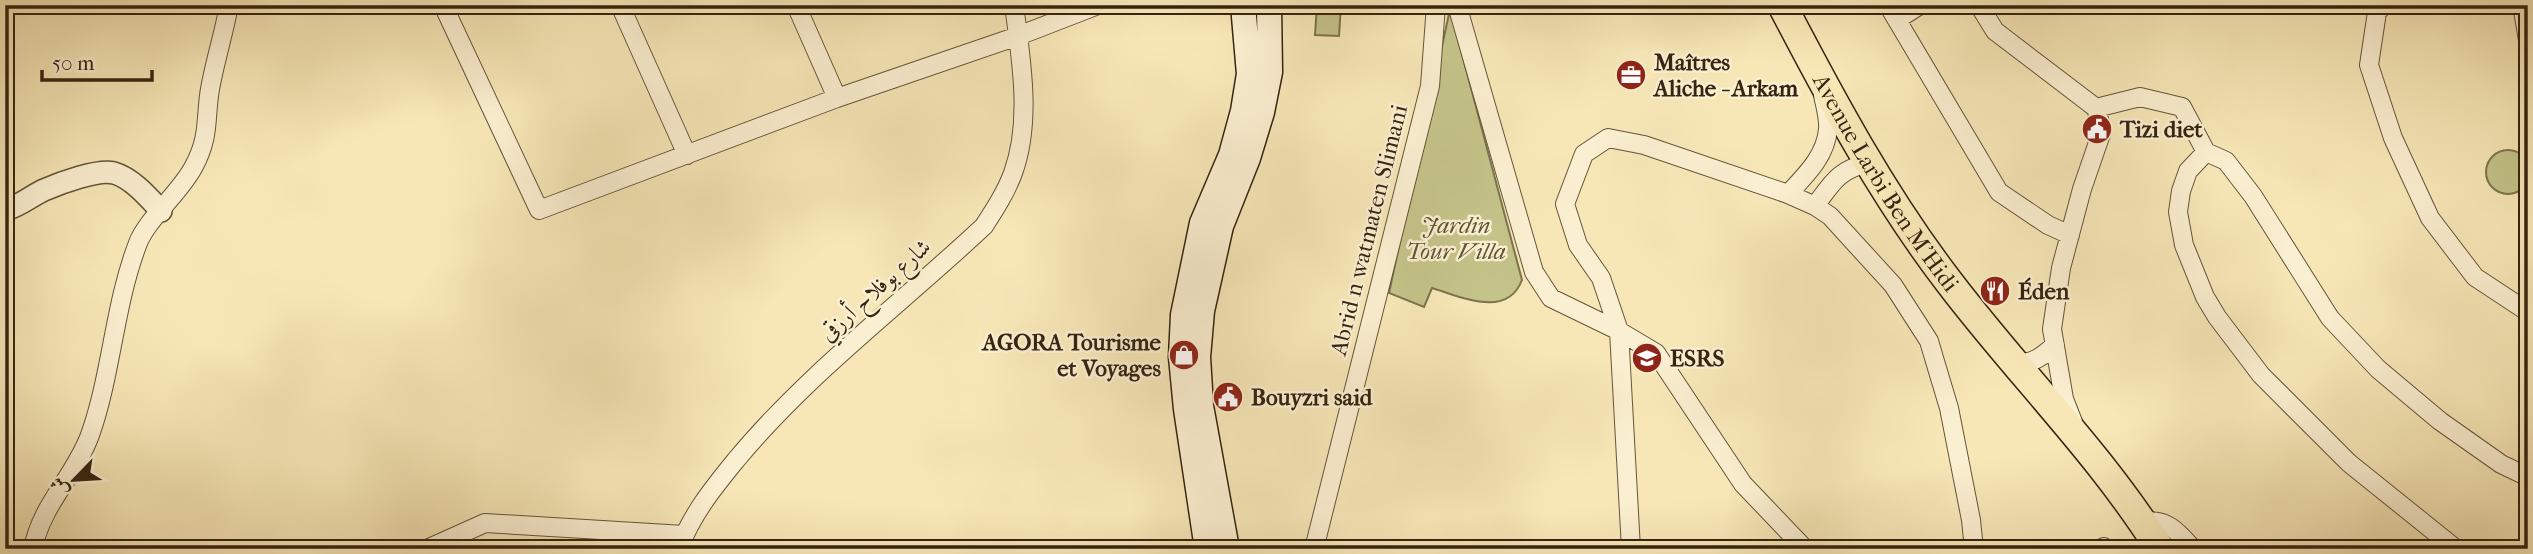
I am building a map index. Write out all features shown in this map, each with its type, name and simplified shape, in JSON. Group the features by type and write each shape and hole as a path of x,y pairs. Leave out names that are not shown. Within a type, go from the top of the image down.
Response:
{"main road":[{"path":"1207,549 1186,409 1181,356 1183,314 1202,223 1231,155 1243,111 1249,74 1243,5"},
{"path":"1227,549 1201,407 1198,358 1202,311 1222,226 1262,112 1269,72 1269,5"},
{"name":"Avenue Larbi Ben M'Hidi","path":"1782,5 1869,163 1948,281 2080,439 2143,522 2160,549"}],"street":[{"path":"33,549 37,529 89,437 99,403 119,305 139,240 186,179 204,147 210,90 229,5"},
{"path":"443,5 539,210 837,98 1018,36 1098,5"},
{"path":"620,5 687,155"},
{"path":"796,5 837,98"},
{"name":"شارع بوفلاح أرزقي","path":"681,542 702,503 764,427 830,362 984,226 1001,199 1013,172 1021,135 1022,90 1014,5"},
{"name":"Abrid n watmaten Slimani","path":"1314,549 1430,86 1436,5"},
{"path":"1457,5 1534,272 1551,298 1619,331 1656,354 1743,484 1805,549"},
{"path":"1920,5 1893,12 1999,192 2048,225 2070,235"},
{"path":"1979,5 1995,31 2096,108 2102,131 2061,268 2052,328 2064,400 2080,439"},
{"path":"2384,5 2377,12 2369,65 2393,138 2430,218 2475,277 2528,312"},
{"path":"2522,5 2528,40"},
{"path":"1788,194 1815,165 1828,129 1821,78"},
{"path":"2096,108 2140,97 2182,107 2206,152 2225,161 2253,196 2330,318 2378,369 2440,421 2501,464 2528,477"},
{"path":"1631,549 1619,331 1601,278 1578,245 1564,204 1584,154 1608,138 1644,145 1788,194 1815,206 1830,216 1893,285 1929,341 1949,408 1972,520 1974,549"},
{"path":"2206,152 2189,171 2181,191 2178,212 2185,245 2205,297 2217,317 2260,375 2349,463 2456,549"},
{"path":"1815,206 1840,174 1852,166 1869,163"},
{"path":"5,210 17,207 42,191 74,179 111,172 130,182 161,211"},
{"path":"2015,362 2030,362 2043,356 2055,345"},
{"path":"2143,522 2157,521 2169,525 2193,549"},
{"path":"427,549 485,523 681,542"}],"green space":[{"path":"1317,5 1341,5 1339,36 1315,35"},
{"name":"Jardin Tour Villa","path":"1450,9 1522,280 1515,292 1506,299 1495,302 1470,300 1432,288 1424,307 1389,293"},
{"path":"2508,150 2523,157 2530,172 2523,187 2508,194 2493,187 2486,172 2493,157"}],"place":[{"name":"Maîtres Aliche - Arkam","path":"1631,75"},
{"name":"Tizi diet","path":"2097,129"},
{"name":"Éden","path":"1995,291"},
{"name":"AGORA Tourisme et Voyages","path":"1184,355"},
{"name":"ESRS","path":"1647,358"},
{"name":"Bouyzri said","path":"1228,397"}]}
